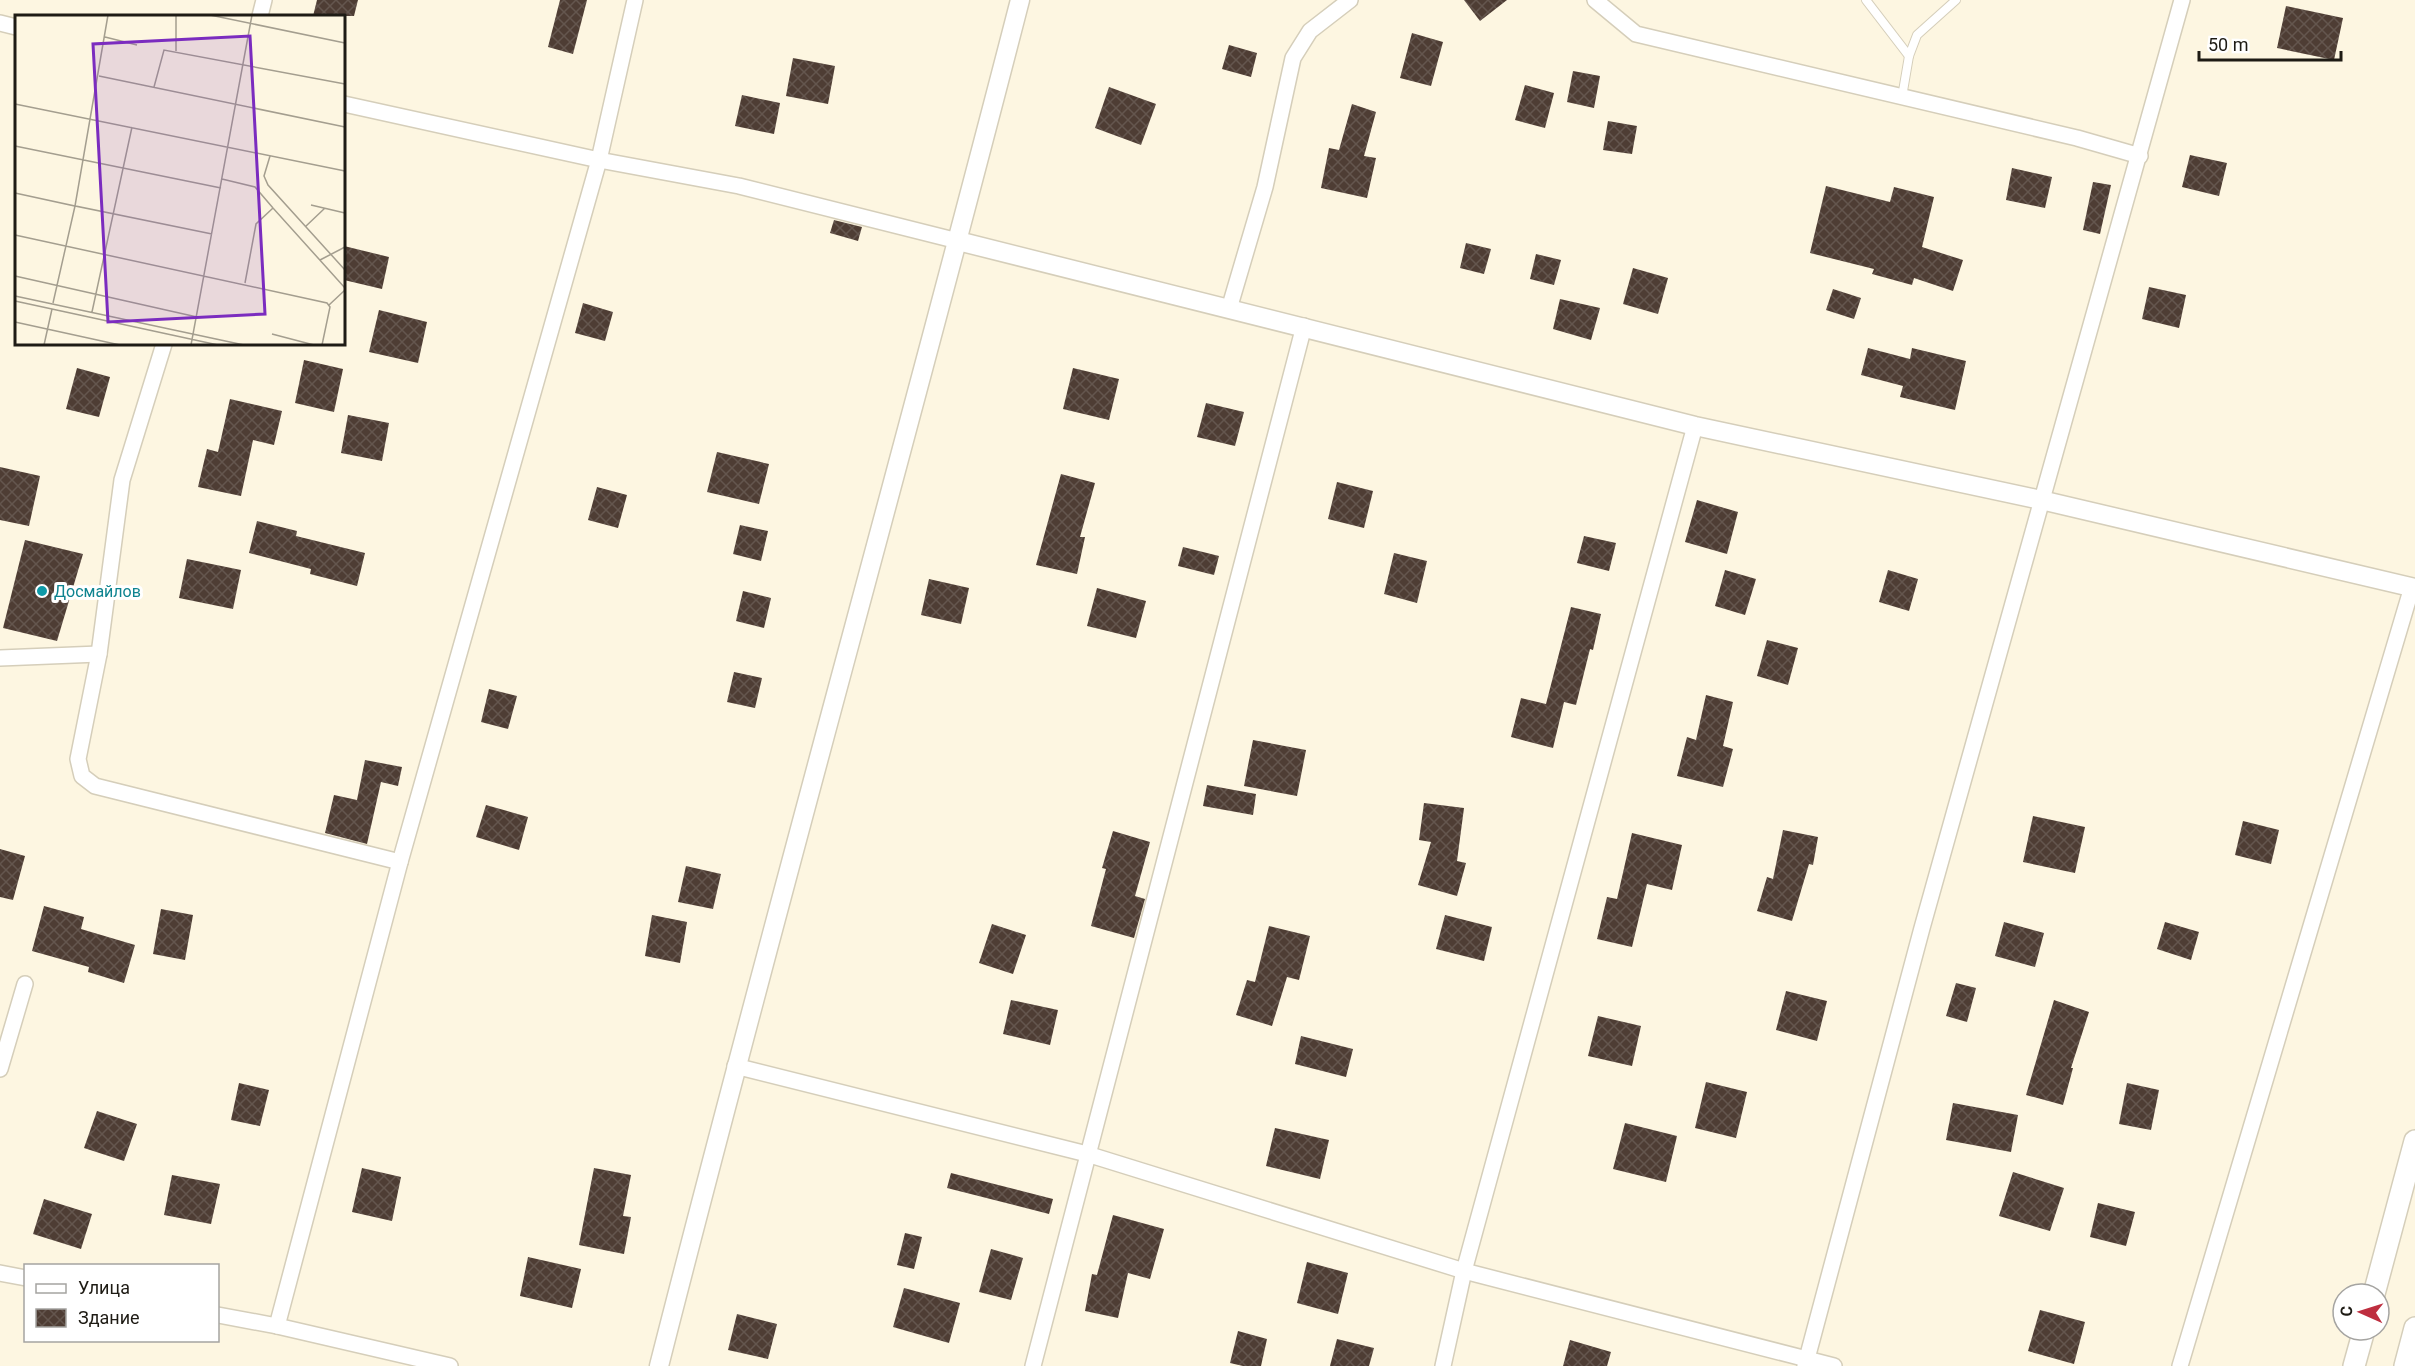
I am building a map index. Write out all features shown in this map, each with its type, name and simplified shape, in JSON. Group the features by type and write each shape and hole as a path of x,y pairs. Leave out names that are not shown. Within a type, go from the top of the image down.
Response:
{"main road":[{"path":"2377,1282 2415,1141"},
{"path":"2405,1366 2415,1328"},
{"path":"2354,1366 2361,1342"}],"street":[{"path":"260,15 264,0"},
{"path":"277,1326 400,862 599,160 635,0"},
{"path":"659,1366 735,1066 958,241 1020,0"},
{"path":"1229,309 1265,187 1293,58 1310,31 1350,0"},
{"path":"1594,0 1636,34 2077,138 2140,156"},
{"path":"1806,1362 1922,928 2182,0"},
{"path":"0,23 15,27"},
{"path":"345,104 599,160 739,186 1695,426 2041,500 2414,588 2180,1366"},
{"path":"1033,1366 1304,326"},
{"path":"164,345 122,480 99,654 78,759 82,776 95,786 400,862"},
{"path":"1443,1366 1464,1271 1695,426"},
{"path":"0,658 99,654"},
{"path":"0,1069 25,984"},
{"path":"735,1066 1087,1154 1464,1271 1806,1362 1834,1366"},
{"path":"0,1273 24,1278"},
{"path":"219,1315 277,1326 450,1366"}],"lane":[{"path":"1866,0 1909,56"},
{"path":"1902,97 1909,56 1917,35 1956,0"}],"building":[{"path":"317,0 358,0 354,16 313,15"},
{"path":"560,0 587,0 573,54 548,47"},
{"path":"1464,0 1507,0 1480,21"},
{"path":"2286,6 2343,18 2334,60 2277,48"},
{"path":"1412,33 1443,42 1431,86 1400,78"},
{"path":"1229,45 1257,53 1251,77 1222,69"},
{"path":"793,58 835,66 828,104 786,96"},
{"path":"1573,71 1600,76 1594,108 1567,102"},
{"path":"1525,85 1554,93 1545,128 1515,120"},
{"path":"1109,87 1156,104 1141,145 1095,128"},
{"path":"742,95 780,103 774,134 735,126"},
{"path":"1352,104 1376,112 1364,156 1376,158 1367,198 1321,188 1329,148 1339,150"},
{"path":"1608,121 1637,126 1632,154 1603,150"},
{"path":"2190,155 2227,163 2219,196 2182,187"},
{"path":"2012,168 2052,177 2045,208 2006,200"},
{"path":"2093,182 2111,185 2100,234 2083,230"},
{"path":"1826,186 1890,202 1894,187 1934,197 1922,247 1963,260 1953,291 1914,278 1912,285 1872,274 1874,269 1810,253"},
{"path":"834,220 862,227 858,241 830,233"},
{"path":"1466,243 1491,249 1484,274 1460,268"},
{"path":"345,246 389,257 382,289 345,280"},
{"path":"1536,254 1561,260 1554,285 1530,279"},
{"path":"1633,268 1668,278 1658,314 1623,304"},
{"path":"2149,287 2186,295 2179,328 2142,319"},
{"path":"1833,289 1861,298 1854,319 1826,310"},
{"path":"1560,299 1600,308 1591,340 1553,329"},
{"path":"583,303 613,312 605,341 575,333"},
{"path":"379,310 427,322 418,363 369,352"},
{"path":"1868,348 1910,359 1912,348 1966,361 1955,410 1900,397 1903,386 1861,375"},
{"path":"304,360 343,369 334,412 295,403"},
{"path":"77,368 110,377 99,417 66,409"},
{"path":"1073,368 1119,379 1109,420 1063,409"},
{"path":"230,399 282,411 274,445 253,440 241,496 198,487 207,449 218,452"},
{"path":"1206,403 1244,412 1235,446 1197,437"},
{"path":"348,415 389,423 382,461 341,453"},
{"path":"717,452 769,464 759,504 707,492"},
{"path":"0,467 40,476 29,526 0,520"},
{"path":"1061,474 1095,483 1080,537 1085,537 1077,574 1036,565"},
{"path":"1337,482 1373,491 1364,528 1328,519"},
{"path":"597,487 627,495 618,528 588,520"},
{"path":"1697,500 1738,512 1727,554 1685,542"},
{"path":"257,521 297,531 296,536 365,553 357,586 310,574 311,569 249,553"},
{"path":"740,525 768,531 761,561 733,554"},
{"path":"1584,536 1616,543 1609,571 1577,563"},
{"name":"Досмайлов","path":"25,540 83,554 57,641 3,628"},
{"path":"1183,547 1219,556 1214,575 1178,566"},
{"path":"1394,553 1427,561 1417,603 1384,594"},
{"path":"187,559 241,570 233,609 179,598"},
{"path":"1725,570 1756,579 1745,615 1715,606"},
{"path":"1888,570 1918,579 1909,611 1879,602"},
{"path":"929,579 969,588 961,624 921,615"},
{"path":"1097,588 1146,601 1136,638 1087,626"},
{"path":"743,591 771,598 764,628 736,621"},
{"path":"1571,607 1601,614 1593,650 1590,649 1576,705 1564,702 1553,748 1511,737 1521,698 1546,704"},
{"path":"1767,640 1798,648 1788,685 1757,676"},
{"path":"734,672 762,678 755,708 727,702"},
{"path":"489,689 517,696 508,729 481,722"},
{"path":"1706,695 1733,702 1723,746 1733,749 1723,787 1677,776 1687,737 1696,740"},
{"path":"1253,740 1306,750 1297,796 1244,786"},
{"path":"365,760 402,767 398,786 381,782 367,844 325,833 334,795 357,800"},
{"path":"1207,785 1256,794 1253,815 1203,806"},
{"path":"1424,803 1464,808 1457,861 1466,863 1457,896 1418,885 1431,842 1419,840"},
{"path":"486,805 528,817 519,850 476,837"},
{"path":"2033,816 2085,827 2075,873 2023,862"},
{"path":"2243,821 2279,830 2271,864 2235,855"},
{"path":"1783,830 1818,837 1813,865 1809,864 1792,921 1757,911 1767,877 1773,879"},
{"path":"1113,831 1150,842 1135,896 1145,899 1134,938 1091,926 1106,869 1102,868"},
{"path":"1632,833 1682,845 1672,890 1647,884 1632,947 1597,939 1607,897 1617,899"},
{"path":"0,849 25,856 13,900 0,897"},
{"path":"686,866 721,874 713,909 678,902"},
{"path":"44,906 84,917 81,929 135,945 124,983 88,972 89,967 32,951"},
{"path":"161,909 193,915 185,960 153,954"},
{"path":"652,915 687,922 680,963 645,956"},
{"path":"1445,915 1492,927 1484,961 1436,949"},
{"path":"2004,922 2044,933 2035,967 1995,956"},
{"path":"2165,922 2199,932 2191,960 2157,949"},
{"path":"992,924 1026,935 1013,974 979,963"},
{"path":"1269,926 1310,936 1299,980 1287,977 1272,1026 1236,1015 1247,980 1255,982"},
{"path":"1956,983 1976,988 1967,1022 1946,1016"},
{"path":"1786,991 1827,1001 1817,1041 1776,1030"},
{"path":"1011,1000 1058,1010 1050,1045 1003,1034"},
{"path":"2054,1000 2089,1012 2071,1068 2073,1068 2063,1105 2026,1095"},
{"path":"1598,1016 1641,1026 1632,1066 1588,1056"},
{"path":"1301,1036 1353,1049 1346,1077 1295,1064"},
{"path":"1706,1082 1747,1092 1736,1138 1695,1128"},
{"path":"239,1083 269,1090 260,1126 231,1120"},
{"path":"2127,1083 2159,1090 2151,1130 2119,1124"},
{"path":"1953,1103 2018,1115 2011,1152 1946,1140"},
{"path":"97,1111 137,1124 124,1161 84,1148"},
{"path":"1625,1123 1677,1136 1666,1182 1613,1169"},
{"path":"1275,1128 1329,1140 1320,1179 1266,1166"},
{"path":"362,1168 401,1177 392,1221 352,1212"},
{"path":"594,1168 631,1175 623,1216 631,1217 624,1254 579,1245"},
{"path":"2013,1172 2064,1188 2050,1231 1999,1216"},
{"path":"951,1173 1053,1199 1049,1214 947,1188"},
{"path":"172,1175 220,1184 211,1224 164,1215"},
{"path":"44,1199 92,1214 81,1249 33,1234"},
{"path":"2098,1203 2135,1212 2126,1246 2090,1237"},
{"path":"1113,1215 1164,1229 1150,1279 1128,1273 1118,1318 1085,1311 1092,1274 1097,1275"},
{"path":"905,1233 922,1237 914,1269 897,1265"},
{"path":"991,1249 1023,1258 1011,1300 979,1292"},
{"path":"528,1257 581,1269 572,1308 520,1296"},
{"path":"1307,1262 1348,1273 1338,1314 1297,1303"},
{"path":"904,1288 960,1303 949,1343 893,1327"},
{"path":"2040,1310 2085,1322 2074,1364 2028,1351"},
{"path":"737,1314 777,1324 768,1359 728,1350"},
{"path":"1238,1331 1267,1339 1261,1366 1230,1363"},
{"path":"1337,1339 1374,1348 1369,1366 1330,1366"},
{"path":"1570,1340 1611,1352 1607,1366 1563,1366"}],"place":[{"name":"Досмайлов","path":"42,591"}]}
